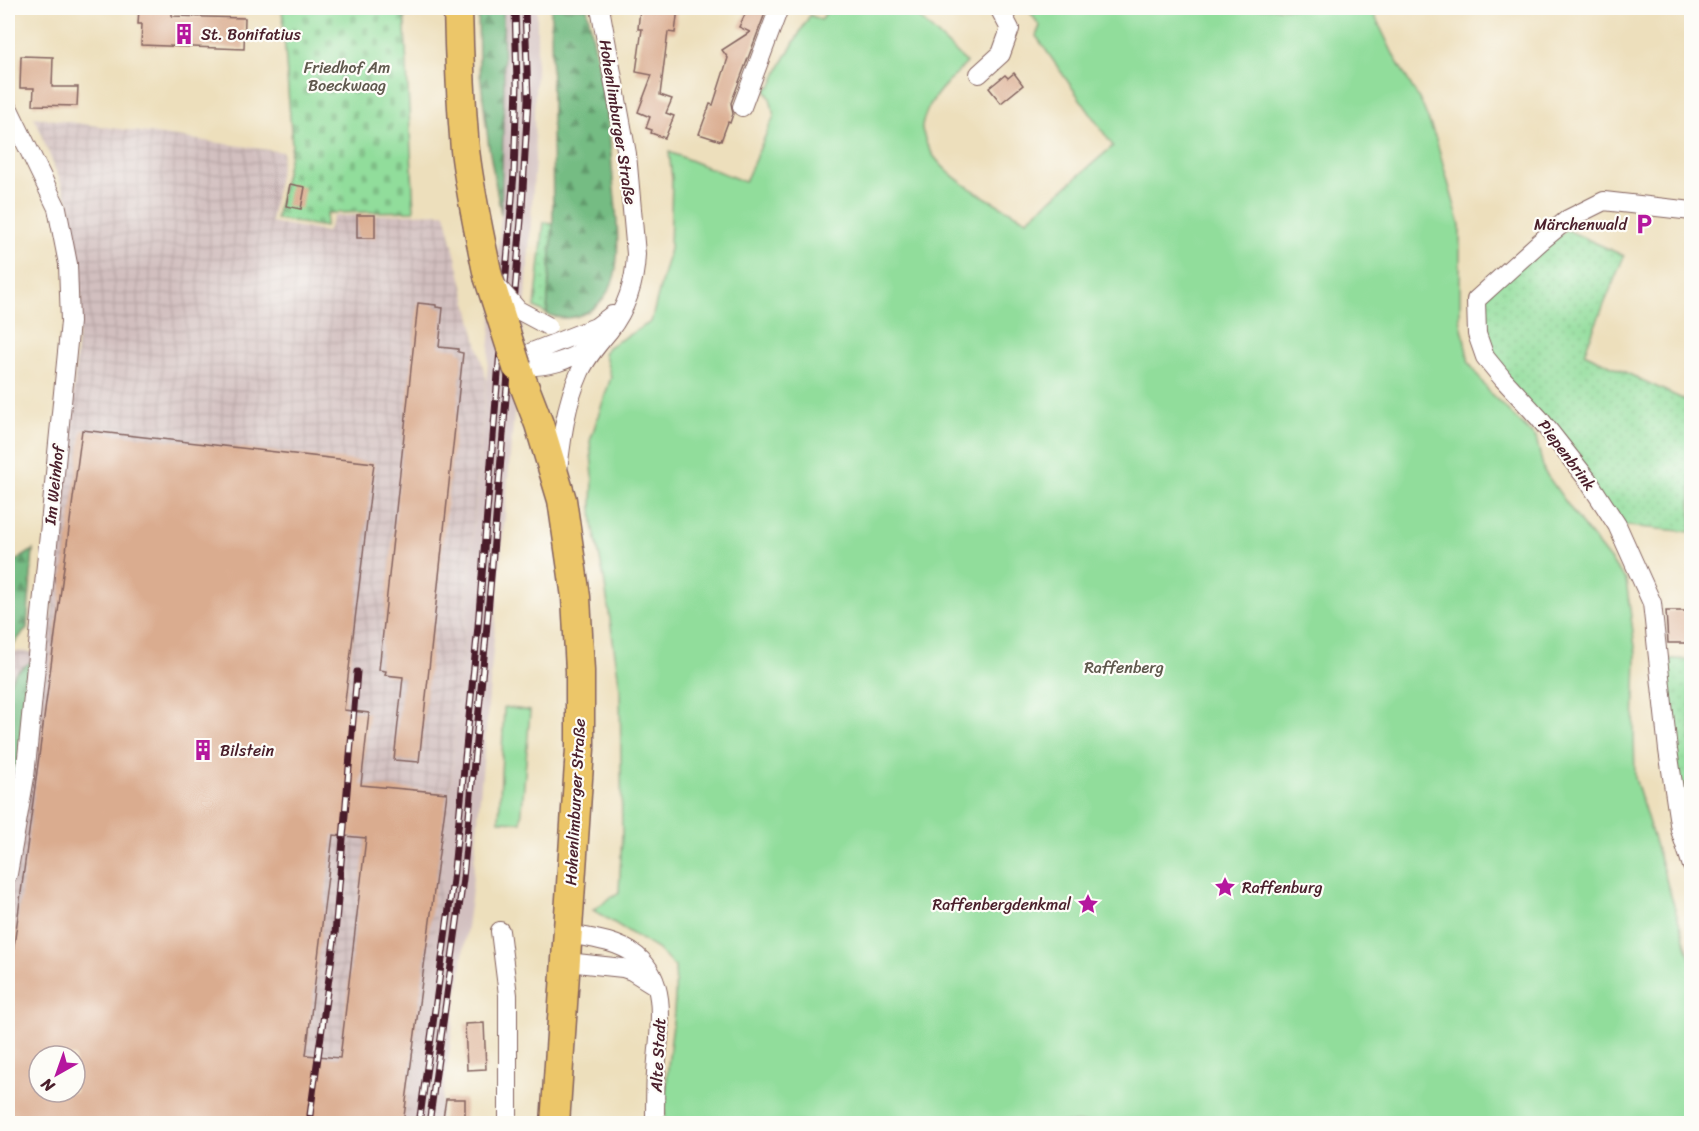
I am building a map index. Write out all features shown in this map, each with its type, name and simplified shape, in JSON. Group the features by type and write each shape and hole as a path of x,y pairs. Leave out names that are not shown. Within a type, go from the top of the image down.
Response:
{"main road":[{"name":"Hohenlimburger Straße","path":"458,8 460,88 475,214 488,276 530,366 539,424 562,500 576,597 580,671 580,749 555,1124"}],"street":[{"name":"Hohenlimburger Straße","path":"556,482 569,400 580,371 619,316 632,288 636,254 627,154 600,8"},
{"path":"742,107 778,8"},
{"path":"979,74 1001,54 1010,29 999,8"},
{"name":"Im Weinhof","path":"8,107 57,208 68,264 70,322 25,777 8,874"},
{"name":"Piepenbrink","path":"1692,211 1604,201 1568,219 1476,300 1477,334 1485,357 1539,418 1587,479 1617,525 1652,603 1668,750 1680,830 1692,866"},
{"name":"Hohenlimburger Straße","path":"488,276 518,310 548,326 578,335"},
{"path":"530,366 532,352 596,327 624,305"},
{"name":"Hohenlimburger Straße","path":"530,366 557,364 572,358 601,340"},
{"path":"500,931 508,995 508,1124"},
{"name":"Alte Stadt","path":"568,934 603,940 637,956 650,970 656,986 661,1022 656,1074 655,1124"},
{"path":"567,962 632,971 656,986"}],"shaded area":[{"path":"503,8 537,8 535,159 526,296 471,899 439,1123 408,1124 442,885 501,214"},
{"path":"34,117 283,152 271,222 327,232 334,216 445,213 486,379 442,885 408,1123 8,1123 8,651 47,653 81,299 69,203"}],"green space":[{"name":"Friedhof Am Boeckwaag","path":"282,8 404,8 414,211 327,213 325,227 276,219 292,145"},
{"path":"478,8 503,8 501,214 489,148 479,65"},
{"path":"551,8 587,8 607,116 617,224 616,268 610,287 593,309 567,318 547,314 553,224"},
{"name":"Raffenberg","path":"829,8 909,8 967,63 946,84 929,107 922,128 925,139 931,153 954,177 1027,220 1113,146 1036,36 1040,26 1027,8 1371,8 1395,58 1422,104 1436,139 1460,225 1460,318 1469,363 1490,393 1536,438 1544,471 1580,522 1626,580 1636,654 1635,778 1691,961 1691,1123 665,1123 675,967 657,949 593,910 619,892 622,835 620,689 604,578 593,525 590,441 611,377 604,353 608,347 651,322 670,249 672,179 669,152 745,182 774,116 770,98 765,90 772,85 810,15 821,20"},
{"path":"544,222 553,224 547,314 535,307"},
{"path":"1567,230 1624,256 1584,353 1691,403 1691,532 1617,525 1485,357 1476,300"},
{"path":"33,550 27,628 8,651 8,566"},
{"path":"1658,658 1691,660 1691,865"},
{"path":"32,661 8,841 8,686 15,673"},
{"path":"504,707 530,711 521,822 499,821"}],"building":[{"name":"St. Bonifatius","path":"139,8 172,8 172,16 245,18 244,49 141,45 142,24 138,24"},
{"path":"640,8 678,8 675,33 668,32 660,95 672,99 666,113 674,116 665,138 651,133 652,130 646,128 650,117 638,112 652,75 636,72 642,29 638,29"},
{"path":"748,8 767,8 731,103 733,114 721,141 699,134 710,104 713,105 728,58 722,50 750,32 739,27"},
{"path":"21,56 53,57 52,87 78,87 77,106 33,105 34,88 20,88"},
{"path":"1014,73 1023,85 1001,103 989,88 1005,75 1008,78"},
{"path":"290,184 305,187 301,209 286,206"},
{"path":"357,215 375,215 375,238 357,238"},
{"path":"418,303 443,308 439,347 458,349 458,352 463,353 419,762 394,760 403,677 385,675 386,671 379,670"},
{"name":"Bilstein","path":"82,430 374,463 344,710 369,713 361,785 447,793 403,1124 8,1124 8,961 12,961","holes":["333,835 366,838 340,1058 306,1055"]},
{"path":"1666,611 1691,611 1690,643 1668,643"},
{"path":"484,1023 486,1069 467,1070 465,1024"},
{"path":"446,1099 465,1099 465,1124 442,1124"}],"railway":[{"path":"419,1124 453,880 478,626 514,173 517,85 515,8"},
{"path":"429,1124 463,879 487,625 522,208 528,99 525,8"},
{"path":"310,1115 335,934 357,672"}],"place":[{"name":"St. Bonifatius","path":"184,34"},
{"name":"Märchenwald","path":"1644,224"},
{"name":"Bilstein","path":"203,750"},
{"name":"Raffenburg","path":"1225,887"},
{"name":"Raffenbergdenkmal","path":"1088,904"}]}
